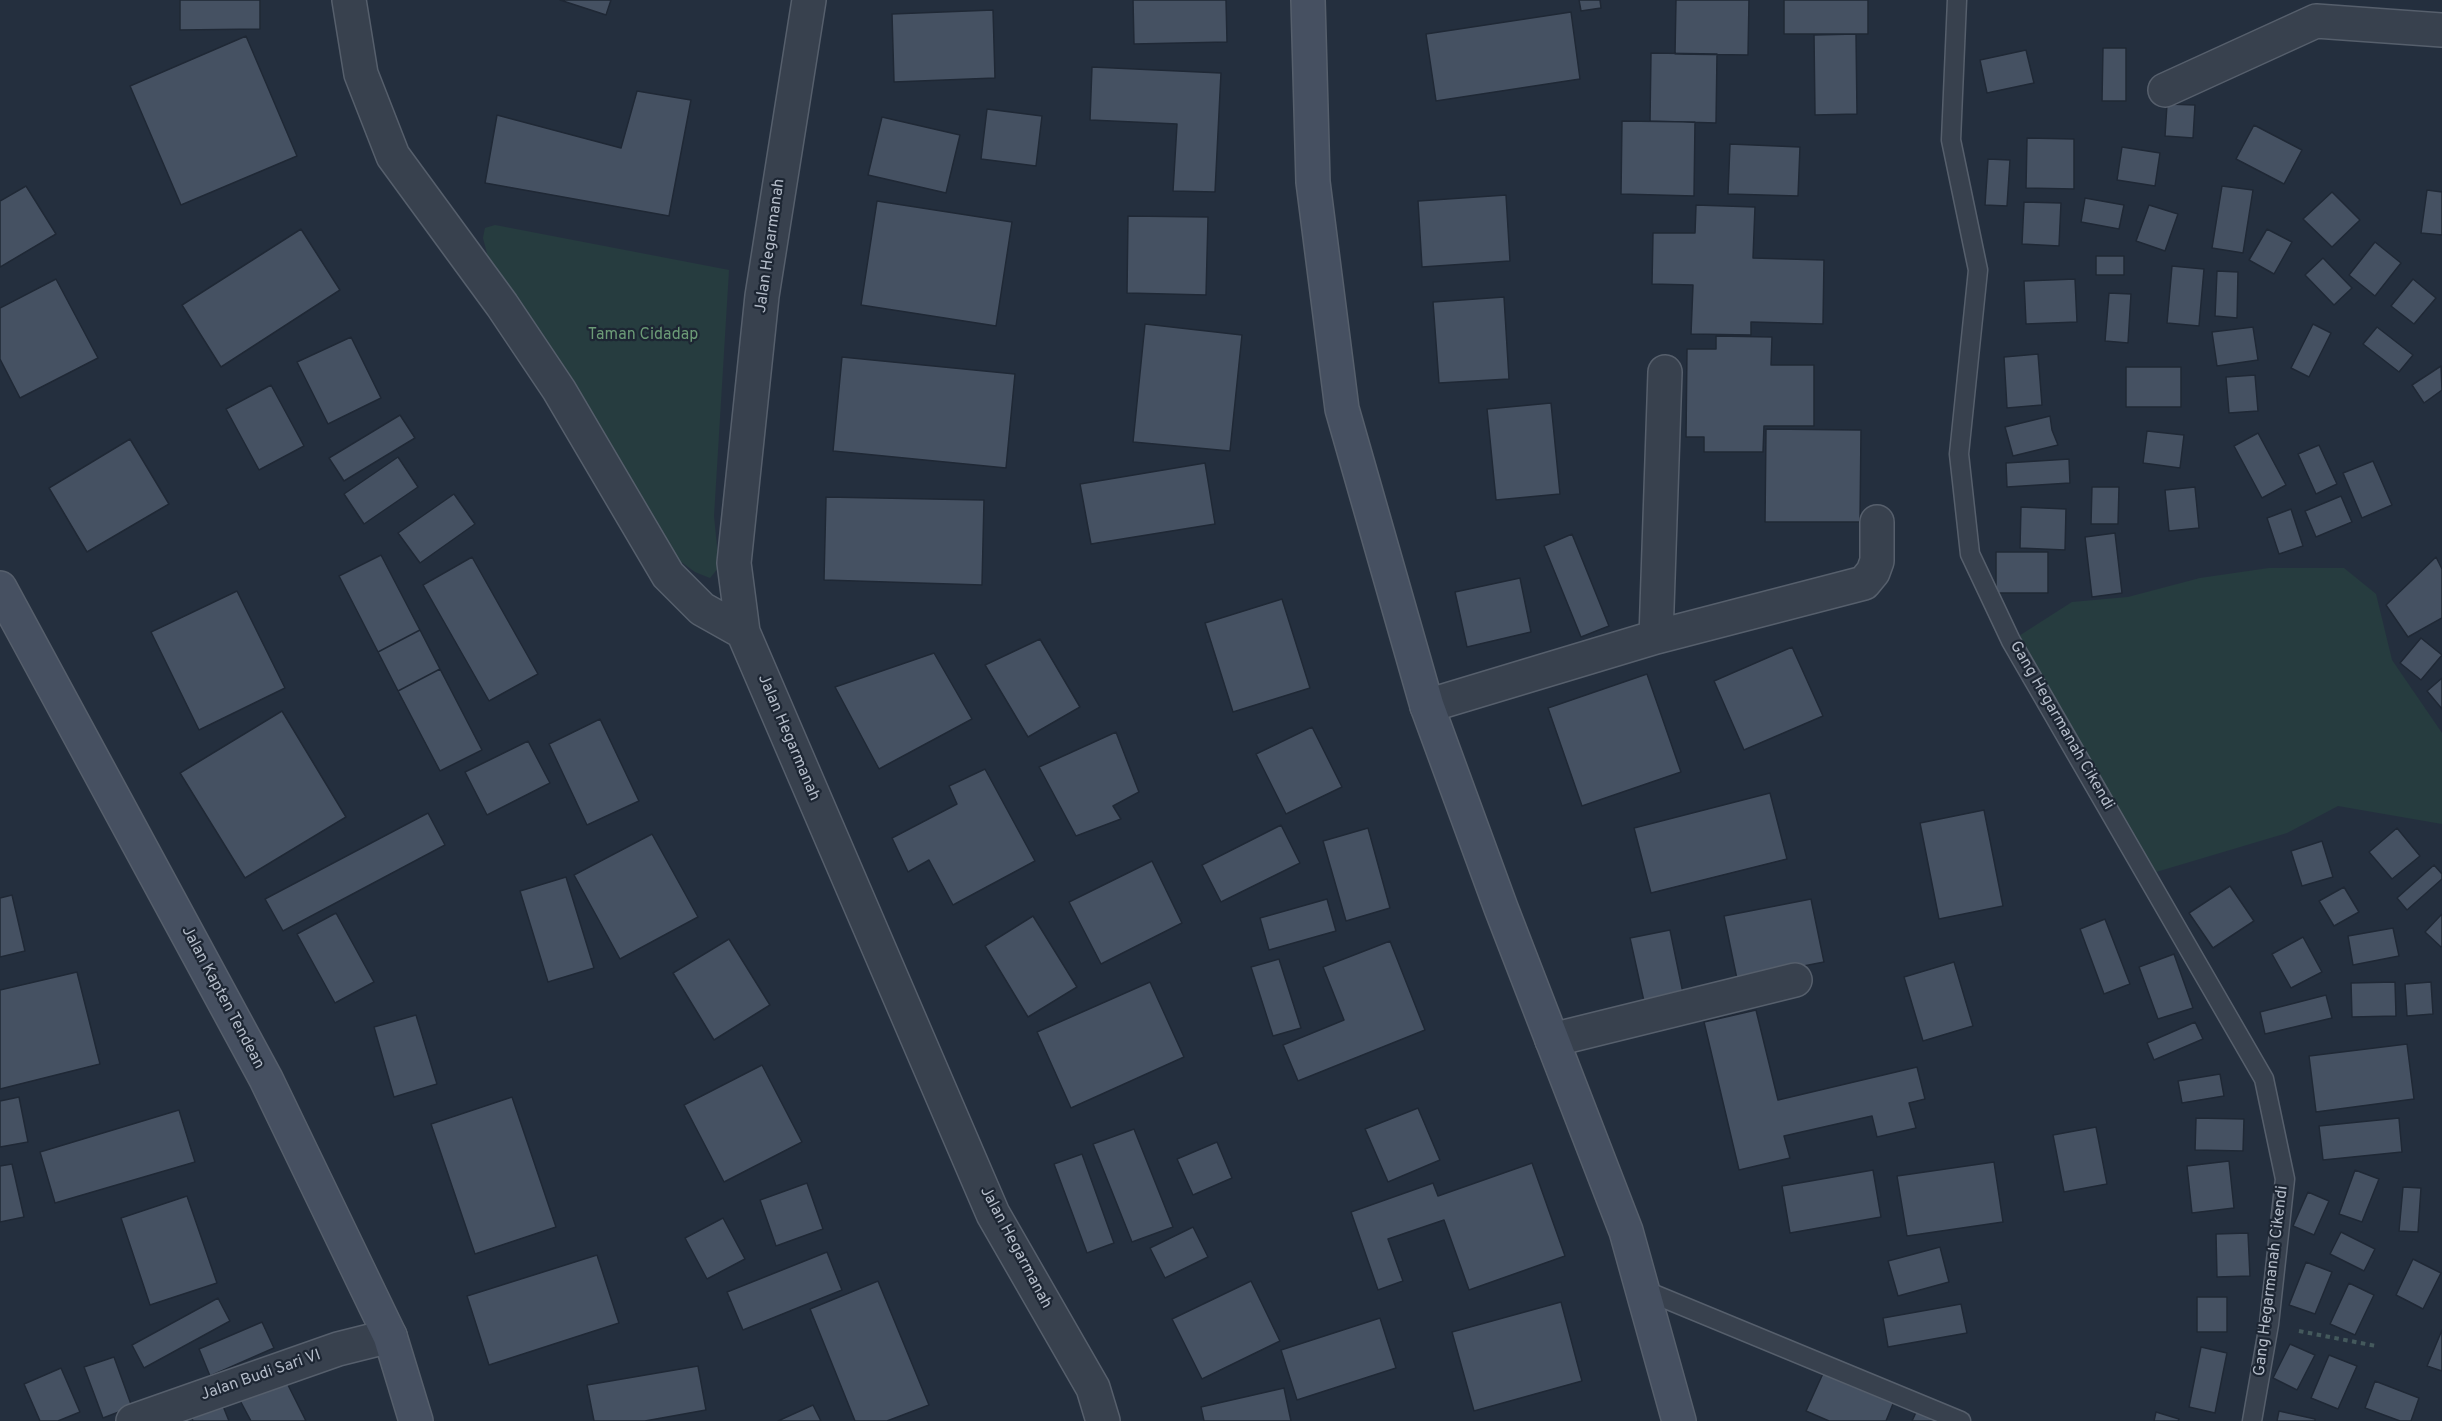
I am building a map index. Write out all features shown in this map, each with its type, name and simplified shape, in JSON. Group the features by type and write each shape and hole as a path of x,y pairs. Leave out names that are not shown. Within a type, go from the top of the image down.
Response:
{"street":[{"path":"349,0 362,74 393,156 502,305 559,390 668,575 702,609 743,632"},
{"name":"Jalan Hegarmanah","path":"809,0 762,296 735,551 734,563 743,632 993,1214 1093,1388 1103,1421"},
{"path":"1308,0 1313,182 1342,409 1426,706 1626,1231 1679,1421"},
{"path":"2165,90 2316,21 2442,30"},
{"path":"1656,637 1665,372"},
{"path":"1426,706 1656,637 1864,582 1873,572 1877,561 1877,522"},
{"name":"Jalan Kapten Tendean","path":"0,588 266,1079 390,1336 416,1421"},
{"path":"1552,1040 1795,980"},
{"name":"Jalan Budi Sari VI","path":"133,1421 338,1349 390,1336"}],"lane":[{"name":"Gang Hegarmanah Cikendi","path":"1957,0 1951,140 1978,270 1959,454 1970,554 2011,641 2265,1079 2285,1179 2269,1324 2252,1421"},
{"path":"1644,1290 1961,1421"}],"path":[{"path":"2269,1324 2376,1346"}],"green space":[{"name":"Taman Cidadap","path":"495,225 729,270 714,516 719,567 710,578 695,572 677,559 658,535 574,381 488,257 483,238 485,228"},
{"path":"2269,568 2344,568 2376,594 2392,660 2442,733 2442,824 2338,806 2287,833 2146,875 2011,641 2072,602 2128,597 2200,578"}],"building":[{"path":"180,0 260,0 260,29 180,30"},
{"path":"560,0 611,0 606,15"},
{"path":"1133,0 1226,0 1227,42 1134,44"},
{"path":"1579,0 1600,0 1601,8 1581,11"},
{"path":"1676,0 1749,0 1748,55 1675,54"},
{"path":"1784,0 1868,0 1868,34 1784,34"},
{"path":"993,10 995,78 894,82 892,14"},
{"path":"1571,12 1580,79 1436,101 1426,34"},
{"path":"1856,34 1857,114 1815,115 1814,35"},
{"path":"246,36 297,156 181,205 130,86"},
{"path":"2103,48 2126,48 2126,101 2102,101"},
{"path":"2026,50 2034,83 1987,93 1980,60"},
{"path":"1651,53 1717,54 1716,123 1650,121"},
{"path":"1092,67 1221,73 1215,192 1173,191 1177,124 1090,120"},
{"path":"637,91 691,100 669,216 485,183 497,115 621,148"},
{"path":"2167,104 2195,105 2193,138 2165,136"},
{"path":"987,109 1042,116 1036,166 981,159"},
{"path":"882,117 960,135 946,193 868,175"},
{"path":"1622,121 1695,122 1694,196 1621,194"},
{"path":"2254,125 2302,150 2284,184 2236,159"},
{"path":"2027,138 2074,139 2074,189 2026,188"},
{"path":"1730,144 1800,147 1798,196 1728,194"},
{"path":"2122,147 2160,153 2155,186 2117,180"},
{"path":"1988,159 2010,160 2007,206 1985,205"},
{"path":"26,186 56,234 0,267 0,201"},
{"path":"2222,186 2253,190 2243,253 2212,248"},
{"path":"2427,190 2442,192 2442,235 2421,233"},
{"path":"2332,192 2360,220 2332,247 2303,219"},
{"path":"1506,195 1510,261 1422,267 1418,201"},
{"path":"2085,198 2124,205 2119,229 2081,222"},
{"path":"877,201 1012,222 996,326 861,305"},
{"path":"2024,202 2061,203 2059,246 2022,244"},
{"path":"1696,205 1755,207 1753,258 1824,260 1823,324 1751,322 1751,335 1691,334 1693,285 1652,284 1653,233 1695,233"},
{"path":"2149,205 2178,214 2165,251 2136,241"},
{"path":"1128,216 1208,217 1206,295 1127,293"},
{"path":"301,229 340,290 221,367 182,305"},
{"path":"2267,229 2292,242 2274,274 2249,260"},
{"path":"2375,242 2401,263 2375,296 2349,275"},
{"path":"2096,256 2124,256 2124,275 2096,275"},
{"path":"2323,258 2352,288 2334,305 2305,275"},
{"path":"2172,266 2204,269 2199,326 2167,323"},
{"path":"2217,271 2238,272 2237,318 2215,316"},
{"path":"56,279 98,358 20,398 0,359 0,308"},
{"path":"2075,279 2077,322 2026,324 2024,281"},
{"path":"2413,279 2436,298 2414,324 2391,306"},
{"path":"2109,293 2131,294 2128,343 2105,341"},
{"path":"1504,297 1509,379 1439,383 1433,302"},
{"path":"1145,324 1242,335 1230,451 1133,442"},
{"path":"2313,324 2331,333 2309,377 2291,368"},
{"path":"2253,327 2258,360 2217,366 2212,332"},
{"path":"2377,327 2413,355 2399,372 2363,344"},
{"path":"1716,336 1772,337 1771,365 1814,365 1814,426 1764,426 1763,452 1704,452 1704,437 1686,437 1687,349 1716,349"},
{"path":"351,337 381,398 328,424 297,362"},
{"path":"2038,354 2042,405 2007,408 2004,357"},
{"path":"842,357 1015,374 1006,468 833,451"},
{"path":"2441,366 2442,390 2424,403 2412,385"},
{"path":"2126,367 2181,367 2181,407 2126,407"},
{"path":"2255,375 2258,411 2229,413 2226,377"},
{"path":"271,385 304,446 259,470 226,409"},
{"path":"1551,403 1560,494 1496,500 1487,409"},
{"path":"400,415 415,438 344,481 329,458"},
{"path":"2050,416 2058,445 2013,456 2005,427"},
{"path":"1766,429 1861,430 1860,522 1765,522"},
{"path":"2147,431 2184,435 2180,468 2143,463"},
{"path":"2258,433 2286,485 2262,498 2234,446"},
{"path":"130,439 169,504 87,552 49,488"},
{"path":"2319,445 2337,484 2316,494 2298,454"},
{"path":"398,457 418,487 364,524 344,494"},
{"path":"2069,459 2070,483 2007,487 2006,463"},
{"path":"2373,461 2392,505 2362,518 2343,473"},
{"path":"1205,463 1215,524 1091,544 1080,484"},
{"path":"2092,487 2119,487 2118,524 2091,524"},
{"path":"2195,487 2199,528 2169,531 2165,490"},
{"path":"454,494 475,524 420,563 398,533"},
{"path":"2341,496 2352,522 2316,537 2305,511"},
{"path":"826,497 984,500 982,585 824,580"},
{"path":"2021,507 2066,509 2065,550 2020,548"},
{"path":"2291,509 2303,546 2279,554 2267,518"},
{"path":"2115,533 2122,593 2092,597 2085,537"},
{"path":"1572,534 1609,626 1581,637 1544,546"},
{"path":"1996,552 2048,552 2048,593 1996,593"},
{"path":"381,555 420,630 378,652 339,576"},
{"path":"472,557 538,674 489,701 423,585"},
{"path":"2436,557 2442,569 2442,618 2408,637 2386,605"},
{"path":"1520,578 1531,632 1467,647 1455,592"},
{"path":"237,591 285,688 199,730 151,632"},
{"path":"1282,599 1310,688 1233,712 1205,623"},
{"path":"420,630 440,669 398,691 378,652"},
{"path":"2421,638 2442,655 2421,680 2400,663"},
{"path":"1040,639 1080,707 1028,737 985,665"},
{"path":"1792,647 1823,716 1744,750 1714,681"},
{"path":"934,653 972,719 879,769 835,687"},
{"path":"440,669 482,750 440,771 398,691"},
{"path":"1647,674 1681,772 1582,806 1548,708"},
{"path":"2442,678 2442,709 2427,691"},
{"path":"282,711 346,817 245,878 180,773"},
{"path":"600,719 639,801 587,825 549,744"},
{"path":"1312,727 1342,787 1286,814 1256,754"},
{"path":"1116,732 1139,792 1113,806 1121,819 1076,836 1039,767"},
{"path":"528,741 550,783 487,815 465,772"},
{"path":"985,769 1035,861 953,905 929,860 908,872 892,838 957,804 949,786"},
{"path":"1770,793 1787,859 1651,893 1634,828"},
{"path":"1984,810 2003,906 1939,919 1920,823"},
{"path":"428,813 445,845 283,931 265,899"},
{"path":"1281,825 1300,863 1221,902 1202,865"},
{"path":"1368,828 1390,908 1346,921 1323,841"},
{"path":"2397,828 2420,856 2392,879 2369,852"},
{"path":"652,834 698,917 620,959 574,875"},
{"path":"2322,841 2333,877 2302,886 2291,851"},
{"path":"1152,861 1182,923 1101,964 1069,902"},
{"path":"2434,865 2442,874 2442,879 2407,910 2397,898"},
{"path":"566,877 594,968 548,982 520,891"},
{"path":"2230,886 2254,921 2213,948 2189,913"},
{"path":"2344,887 2359,912 2334,926 2319,901"},
{"path":"12,895 25,951 0,957 0,898"},
{"path":"1327,899 1336,931 1269,950 1260,918"},
{"path":"1811,899 1824,962 1737,979 1724,916"},
{"path":"336,913 374,982 335,1003 297,934"},
{"path":"2442,914 2442,946 2441,947 2425,932"},
{"path":"1033,916 1077,987 1028,1017 985,946"},
{"path":"2105,919 2130,984 2104,994 2080,929"},
{"path":"2393,928 2399,956 2353,965 2348,936"},
{"path":"1670,930 1684,998 1645,1006 1630,938"},
{"path":"2303,937 2322,972 2291,988 2272,954"},
{"path":"729,939 770,1005 714,1040 673,973"},
{"path":"1390,941 1425,1030 1298,1081 1283,1045 1344,1020 1323,967"},
{"path":"2174,954 2193,1008 2158,1019 2139,967"},
{"path":"1279,959 1301,1028 1273,1036 1251,967"},
{"path":"1954,962 1973,1026 1923,1041 1904,977"},
{"path":"77,972 100,1064 0,1089 0,990"},
{"path":"1150,982 1184,1057 1071,1108 1037,1032"},
{"path":"2395,982 2396,1016 2352,1017 2351,983"},
{"path":"2431,982 2433,1014 2407,1016 2405,984"},
{"path":"2326,995 2332,1018 2265,1034 2260,1012"},
{"path":"1756,1010 1778,1100 1917,1067 1925,1099 1909,1103 1916,1128 1877,1137 1872,1116 1784,1136 1790,1158 1739,1170 1704,1022"},
{"path":"416,1015 437,1084 394,1097 374,1027"},
{"path":"2195,1022 2203,1039 2154,1060 2147,1043"},
{"path":"2407,1044 2414,1099 2316,1112 2309,1056"},
{"path":"762,1065 802,1142 724,1182 684,1105"},
{"path":"2220,1074 2224,1096 2182,1103 2178,1081"},
{"path":"19,1097 28,1142 0,1147 0,1101"},
{"path":"512,1097 556,1227 475,1254 431,1124"},
{"path":"1418,1108 1440,1160 1388,1182 1365,1129"},
{"path":"179,1110 195,1162 55,1203 40,1152"},
{"path":"2196,1118 2244,1119 2243,1151 2195,1150"},
{"path":"2399,1118 2402,1152 2323,1160 2319,1126"},
{"path":"2096,1127 2107,1184 2064,1192 2053,1135"},
{"path":"1134,1129 1173,1227 1132,1242 1093,1144"},
{"path":"1217,1142 1232,1178 1193,1195 1177,1159"},
{"path":"1082,1154 1114,1243 1087,1253 1054,1164"},
{"path":"2229,1161 2234,1208 2192,1213 2187,1166"},
{"path":"1994,1162 2003,1222 1907,1236 1897,1176"},
{"path":"1532,1163 1565,1256 1469,1290 1444,1220 1388,1239 1403,1281 1378,1290 1351,1212 1433,1183 1438,1196"},
{"path":"12,1164 24,1217 0,1222 0,1166"},
{"path":"1873,1170 1881,1217 1790,1233 1782,1186"},
{"path":"2355,1170 2379,1179 2362,1222 2339,1214"},
{"path":"807,1183 823,1229 776,1246 760,1200"},
{"path":"2403,1187 2421,1188 2418,1232 2399,1231"},
{"path":"2308,1192 2329,1201 2314,1235 2293,1226"},
{"path":"187,1196 217,1283 150,1305 121,1218"},
{"path":"723,1218 745,1259 707,1279 685,1238"},
{"path":"1193,1227 1208,1257 1165,1278 1150,1248"},
{"path":"2341,1232 2375,1249 2364,1271 2330,1254"},
{"path":"2248,1233 2250,1276 2217,1277 2216,1234"},
{"path":"1940,1247 1949,1282 1898,1296 1888,1261"},
{"path":"827,1252 842,1290 743,1330 727,1292"},
{"path":"597,1255 619,1323 489,1365 467,1296"},
{"path":"2413,1259 2441,1273 2423,1309 2396,1295"},
{"path":"2306,1262 2332,1272 2315,1314 2289,1305"},
{"path":"878,1281 929,1405 887,1421 855,1421 810,1309"},
{"path":"1251,1281 1280,1341 1202,1379 1172,1319"},
{"path":"2349,1283 2374,1295 2355,1335 2330,1324"},
{"path":"2197,1297 2227,1297 2227,1332 2197,1332"},
{"path":"218,1298 230,1321 144,1368 132,1345"},
{"path":"1561,1302 1582,1381 1474,1411 1452,1332"},
{"path":"1961,1304 1967,1333 1888,1347 1883,1318"},
{"path":"1380,1318 1396,1368 1297,1400 1281,1350"},
{"path":"262,1322 274,1348 210,1376 199,1349"},
{"path":"2442,1330 2442,1371 2427,1366"},
{"path":"2290,1344 2315,1355 2297,1390 2273,1378"},
{"path":"2201,1347 2227,1353 2215,1413 2189,1407"},
{"path":"2329,1355 2357,1366 2338,1409 2311,1398"},
{"path":"114,1357 132,1407 103,1418 84,1367"},
{"path":"698,1366 706,1410 645,1421 594,1421 587,1385"},
{"path":"61,1368 80,1412 58,1421 40,1421 24,1384"},
{"path":"1825,1369 1895,1399 1886,1421 1829,1421 1806,1411"},
{"path":"281,1371 306,1421 251,1421 236,1393"},
{"path":"2375,1381 2419,1398 2411,1421 2400,1421 2365,1408"},
{"path":"1284,1388 1291,1421 1204,1421 1201,1407"},
{"path":"219,1396 229,1421 193,1421 188,1408"},
{"path":"813,1405 821,1421 778,1421"},
{"path":"1917,1410 1945,1421 1912,1421"},
{"path":"2279,1411 2315,1419 2315,1421 2277,1421"},
{"path":"2156,1412 2179,1419 2178,1421 2154,1421"}]}
